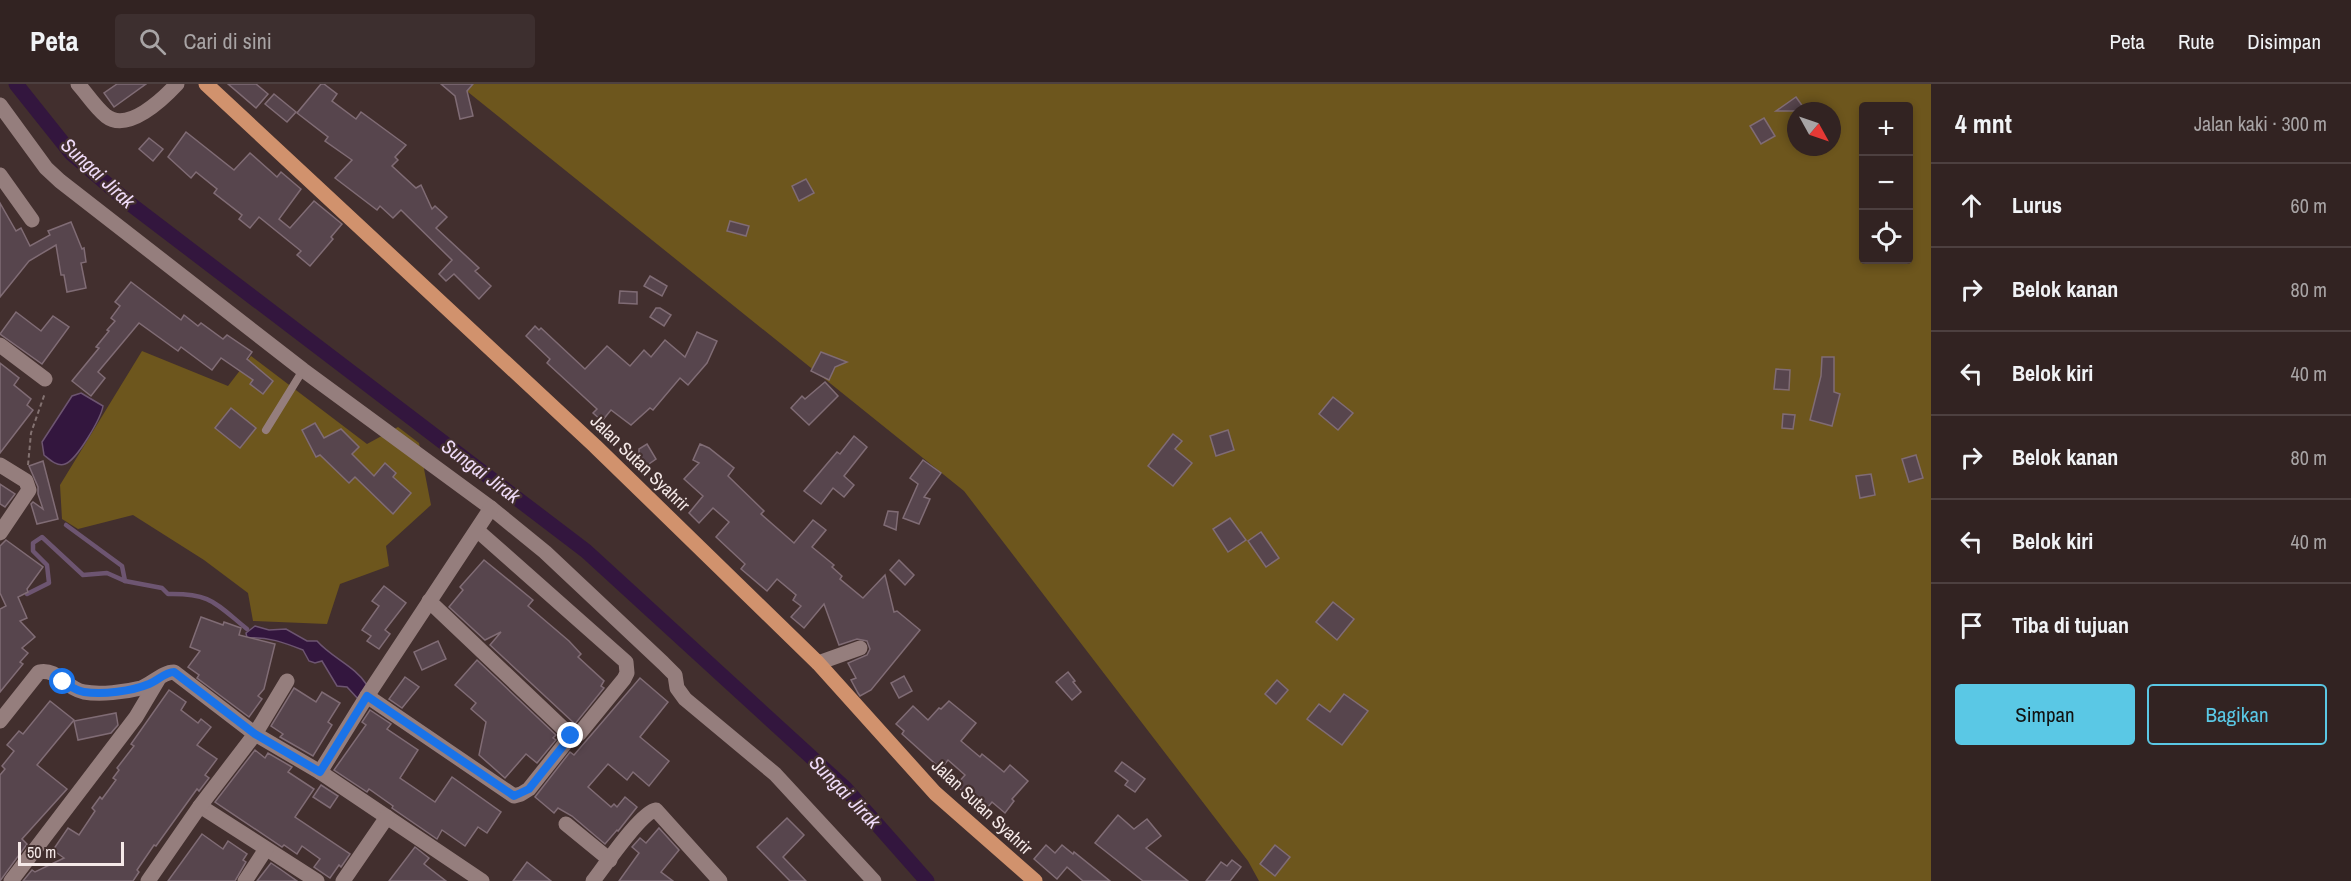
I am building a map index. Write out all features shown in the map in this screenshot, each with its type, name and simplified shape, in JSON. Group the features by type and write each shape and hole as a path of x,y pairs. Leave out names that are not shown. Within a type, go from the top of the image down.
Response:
{"main road":[{"name":"Jalan Sutan Syahrir","path":"206,84 595,446 819,663 936,793 1035,881"}],"street":[{"path":"78,84 107,117 122,120 137,117 162,101 177,84"},
{"path":"0,105 46,168 60,181 303,370 491,508 545,552 675,675 677,688 685,699 774,774 870,880"},
{"path":"0,175 32,220"},
{"path":"0,345 45,379"},
{"path":"0,465 26,481 29,490 0,533"},
{"path":"320,772 367,696 478,531 491,508"},
{"path":"367,696 514,796 529,789 571,736 579,734 624,679 627,673 626,662 478,531"},
{"path":"429,601 571,736"},
{"path":"819,663 860,648"},
{"path":"0,721 39,672 51,672 74,689 85,692 140,688 171,671 178,674 255,734 320,772 482,881"},
{"path":"11,881 136,717 158,680"},
{"path":"148,881 200,806 255,734 287,681"},
{"path":"200,806 317,881"},
{"path":"593,881 650,812 656,810 712,878"},
{"path":"343,881 387,817"},
{"path":"566,824 610,860"},
{"path":"245,881 266,849"}],"lane":[{"path":"266,430 303,370"}],"path":[{"path":"26,481 31,434 48,385 45,379"}],"shaded area":[{"path":"458,84 1931,84 1931,881 1259,881 1248,861 964,491"},
{"path":"142,351 228,386 251,356 367,444 398,427 419,443 431,505 386,546 389,566 340,584 327,624 253,621 248,593 204,560 133,515 78,529 62,519 60,485"},
{"path":"81,393 103,406 101,412 88,438 76,455 65,464 56,464 44,455 42,442 72,396"},
{"path":"255,626 269,630 286,629 307,641 317,641 362,678 367,685 361,702 347,687 337,686 322,661 315,663 309,661 303,650 269,639 247,638 246,633"}],"building":[{"path":"117,84 146,84 114,107 104,93"},
{"path":"228,84 256,84 268,94 256,108"},
{"path":"321,84 337,94 332,101 356,119 361,112 406,145 395,157 398,160 392,166 416,188 421,185 432,209 435,206 447,217 436,228 479,268 475,271 491,286 479,299 454,274 446,281 439,274 452,260 401,210 393,218 380,206 377,210 335,178 352,160 325,141 328,137 297,113"},
{"path":"441,84 473,84 467,91 473,116 460,119 455,96"},
{"path":"274,94 296,112 287,122 265,104"},
{"path":"1796,97 1800,102 1789,102"},
{"path":"1787,103 1787,111 1776,111"},
{"path":"1764,118 1775,136 1761,144 1750,126"},
{"path":"186,132 234,170 250,153 277,177 281,172 301,189 279,219 290,228 314,201 342,224 331,237 333,239 310,266 297,255 301,251 259,217 250,228 239,219 242,215 214,193 217,189 196,172 191,178 168,157"},
{"path":"149,138 163,149 153,161 139,149"},
{"path":"806,179 814,193 799,201 792,186"},
{"path":"0,203 16,231 21,228 30,246 50,235 48,231 71,222 82,249 84,248 86,262 81,263 86,288 67,292 64,275 61,275 56,245 29,261 0,297"},
{"path":"730,221 749,226 746,236 727,231"},
{"path":"650,276 667,286 662,296 644,286"},
{"path":"131,282 181,320 184,315 198,326 201,323 223,339 227,335 252,352 247,359 273,381 263,394 250,384 253,380 221,358 212,370 181,347 178,351 139,323 98,372 105,378 91,396 72,381 99,348 96,347 115,321 111,318 120,306 115,302"},
{"path":"620,291 637,292 637,304 619,303"},
{"path":"656,308 671,315 664,326 650,317"},
{"path":"16,312 41,331 53,316 69,327 42,364 0,334"},
{"path":"535,326 539,330 541,328 585,369 607,346 630,366 644,350 651,357 665,340 685,357 697,332 717,341 707,363 688,385 680,378 653,410 650,408 631,425 611,410 602,421 593,413 597,409 547,363 550,359 526,336"},
{"path":"821,352 847,362 835,367 829,380 811,371"},
{"path":"1822,357 1834,357 1834,392 1840,394 1832,426 1810,420 1821,376"},
{"path":"0,363 19,378 14,385 31,399 27,405 33,410 0,453"},
{"path":"1776,369 1790,370 1789,390 1774,389"},
{"path":"825,382 838,396 809,425 791,408 802,396 805,399"},
{"path":"1333,397 1353,413 1338,430 1319,414"},
{"path":"231,408 256,428 240,448 215,428"},
{"path":"1783,414 1795,415 1793,429 1782,428"},
{"path":"315,423 324,438 341,429 359,447 352,454 374,476 385,463 396,473 393,477 411,493 393,514 355,477 349,483 320,455 316,457 302,430"},
{"path":"1228,430 1234,450 1216,456 1210,436"},
{"path":"1173,434 1182,441 1175,449 1192,463 1173,486 1148,466"},
{"path":"854,436 867,447 844,476 854,485 844,497 833,488 821,504 804,491 837,452 840,454"},
{"path":"647,444 656,459 646,466 639,454 639,449"},
{"path":"700,444 709,448 734,468 728,476 764,511 761,514 794,543 813,520 826,530 812,547 834,565 832,567 842,576 840,579 863,598 885,575 894,612 897,611 920,630 871,690 860,696 851,680 856,678 848,663 867,655 870,649 867,641 857,639 839,645 824,604 804,628 791,617 801,606 793,600 796,595 777,579 767,591 741,569 745,564 716,537 729,522 713,508 699,523 689,513 703,496 684,479 699,463 693,460"},
{"path":"1916,455 1923,478 1909,482 1902,459"},
{"path":"923,460 941,473 924,497 930,499 919,524 903,518 918,484 910,478"},
{"path":"43,461 58,519 37,524 31,504 33,502 43,509 38,487 29,466"},
{"path":"1871,474 1875,495 1860,498 1856,476"},
{"path":"0,484 15,494 5,507 0,504"},
{"path":"888,511 898,512 896,530 884,525"},
{"path":"1230,518 1246,540 1228,552 1213,529"},
{"path":"1261,532 1279,558 1266,567 1248,541"},
{"path":"6,540 43,567 27,589 28,592 18,597 27,618 20,621 35,637 22,648 28,653 20,662 23,664 0,692 0,609 6,606 0,593 0,546"},
{"path":"484,560 533,600 528,606 569,641 581,654 578,657 604,681 601,686 604,688 575,724 490,645 501,632 485,640 449,607 463,590 460,587"},
{"path":"899,560 914,575 905,585 890,570"},
{"path":"384,586 406,603 385,630 390,634 379,649 367,641 371,636 362,630 379,606 372,601"},
{"path":"1333,602 1354,619 1337,640 1316,622"},
{"path":"201,617 223,625 224,622 241,628 239,635 275,644 264,689 258,696 262,699 249,717 197,678 199,675 188,667 200,651 190,647"},
{"path":"438,641 446,659 422,670 414,652"},
{"path":"477,660 556,735 553,738 556,740 537,763 526,754 505,778 479,755 486,722 471,709 476,703 455,685"},
{"path":"1068,672 1081,692 1072,700 1056,682"},
{"path":"904,676 912,691 899,698 891,683"},
{"path":"405,677 419,687 402,708 389,699"},
{"path":"640,678 668,702 640,737 669,761 649,786 633,772 627,780 608,764 588,787 611,807 614,804 617,807 625,797 637,807 605,844 572,816 558,808 554,813 535,797 570,752 574,755"},
{"path":"1277,680 1288,690 1276,704 1265,694"},
{"path":"294,688 316,702 322,692 340,703 328,722 332,725 313,756 280,737 283,734 271,726"},
{"path":"169,690 186,702 181,710 198,723 201,719 211,727 197,745 217,759 205,775 209,778 199,791 197,789 156,846 154,845 137,870 139,872 133,881 23,881 32,870 35,872 64,858 53,850 68,828 79,835 95,811 92,808 116,780 113,778 119,770 117,768 134,746 131,744"},
{"path":"1344,694 1368,711 1342,745 1307,719 1319,704 1330,712"},
{"path":"50,701 74,720 37,765 67,789 22,839 27,844 0,881 0,775 5,769 2,766 14,751 7,745 19,731 23,734"},
{"path":"949,701 976,723 961,741 980,757 982,754 1004,772 1010,765 1028,781 1012,799 1014,801 1005,813 992,802 984,812 956,785 965,775 948,760 941,769 902,734 904,731 896,724 913,706 928,720"},
{"path":"370,710 391,724 387,729 418,750 400,778 435,802 452,777 501,812 487,833 478,827 465,846 442,830 437,839 369,789 367,792 334,770 366,725 362,722"},
{"path":"116,713 118,725 111,733 78,740 74,721"},
{"path":"255,750 265,758 268,753 292,767 288,772 314,789 295,817 350,854 330,878 314,867 320,859 302,846 297,854 284,845 282,847 215,802"},
{"path":"1122,762 1145,779 1135,792 1125,785 1128,781 1115,771"},
{"path":"321,785 338,796 330,808 313,797"},
{"path":"1118,815 1134,829 1147,819 1161,836 1146,848 1188,881 1143,881 1095,843"},
{"path":"787,818 804,835 783,857 806,881 790,881 757,847"},
{"path":"659,828 679,850 661,872 673,881 619,881 639,853 632,847 640,838 646,843"},
{"path":"202,834 223,849 228,841 247,854 243,860 246,862 235,881 168,881"},
{"path":"1046,845 1055,853 1062,845 1110,881 1083,881 1067,867 1057,879 1034,859"},
{"path":"1275,845 1290,857 1275,876 1260,864"},
{"path":"415,847 429,858 424,864 446,881 389,881"},
{"path":"1232,860 1241,867 1230,881 1206,881 1221,862 1227,866"},
{"path":"527,862 551,881 513,881"},
{"path":"271,863 280,869 297,881 257,881"}],"waterway":[{"name":"Sungai Jirak","path":"16,84 71,153 129,203 586,551 845,788 927,881"},
{"path":"66,525 122,566 125,581"},
{"path":"27,594 49,583 47,565 33,551 33,543 42,537 83,575 107,573 125,581 162,588 168,594 194,595 212,601 247,629"}],"route":[{"path":"63,682 74,689 85,692 102,692 140,688 171,671 174,672 255,734 320,772 367,696 514,796 529,789 571,736"}]}
